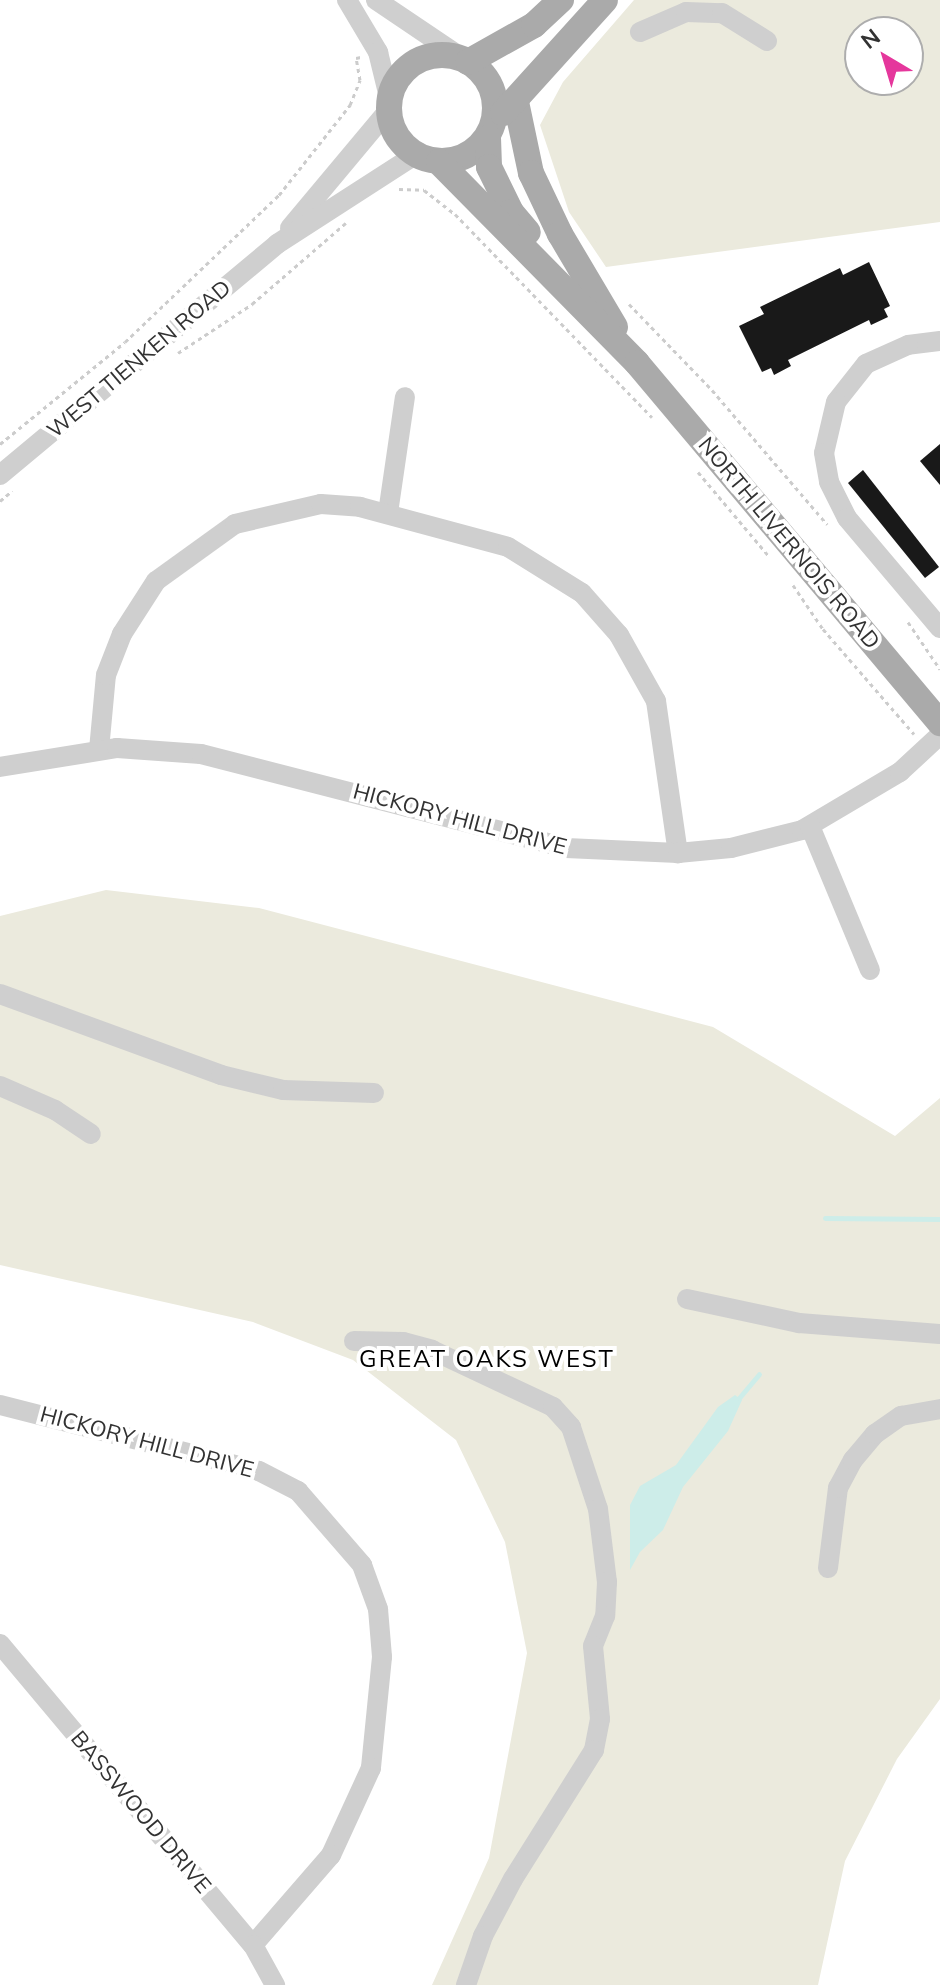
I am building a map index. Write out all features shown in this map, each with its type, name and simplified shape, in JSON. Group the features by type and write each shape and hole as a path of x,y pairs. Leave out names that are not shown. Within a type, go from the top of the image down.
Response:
{"main road":[{"path":"465,60 534,25 561,0"},
{"path":"593,290 501,119 491,88 465,60 439,54 416,61 398,76 388,105 394,133 427,158 466,156 501,119 559,47 605,0"},
{"name":"NORTH LIVERNOIS ROAD","path":"501,119 489,167 511,212 593,290 637,363"},
{"name":"NORTH LIVERNOIS ROAD","path":"427,158 637,363 940,723"}],"street":[{"path":"347,0 378,52 388,105"},
{"path":"376,0 465,60"},
{"path":"640,32 694,6 722,13 767,41"},
{"name":"WEST TIENKEN ROAD","path":"277,244 388,105"},
{"name":"WEST TIENKEN ROAD","path":"0,475 277,244 427,158"},
{"path":"938,622 847,518 829,482 824,453 836,402 866,364 908,345 940,341"},
{"path":"388,513 405,397"},
{"path":"99,750 106,675 122,634 156,581 235,524 276,511 321,504 388,513 508,547 582,593 619,635 656,701 678,853"},
{"name":"HICKORY HILL DRIVE","path":"0,767 99,750 201,754 566,848 678,853 731,848 810,826 900,772 933,741"},
{"path":"810,826 870,970"},
{"path":"0,994 221,1075 283,1090 374,1093"},
{"path":"0,1086 55,1110 91,1134"},
{"path":"687,1299 799,1323 940,1334"},
{"path":"354,1341 403,1342 432,1350 553,1407 571,1427 598,1509 607,1582 605,1616 593,1646 600,1719 594,1750 513,1879 483,1936 466,1985"},
{"name":"HICKORY HILL DRIVE","path":"0,1405 259,1471 298,1491 362,1565 378,1609 382,1657 371,1768 331,1855 253,1945"},
{"path":"828,1568 838,1488 853,1460 875,1434 901,1416 940,1409"},
{"name":"BASSWOOD DRIVE","path":"0,1644 253,1945 275,1985"}],"path":[{"path":"0,444 125,342 279,195 350,105 360,80 356,58 378,52"},
{"path":"388,192 424,190 441,201 655,420"},
{"path":"176,354 252,304 353,217"},
{"path":"626,301 703,380 834,532"},
{"path":"692,464 771,558"},
{"path":"0,501 24,481"},
{"path":"789,580 823,629 933,741"},
{"path":"906,619 940,669"}],"shaded area":[{"path":"634,0 940,0 940,222 606,267 569,212 540,125 563,82"},
{"path":"106,890 259,908 713,1027 895,1136 940,1098 940,1699 897,1759 845,1861 818,1985 432,1985 489,1858 527,1653 505,1542 456,1440 353,1360 253,1322 0,1265 0,916"}],"water":[{"path":"735,1395 742,1400 728,1431 683,1487 663,1530 640,1552 630,1570 630,1505 640,1486 676,1465 718,1407"}],"building":[{"path":"869,262 890,306 884,309 888,317 871,325 869,320 788,360 791,366 774,375 771,368 762,372 739,326 764,314 760,307 840,268 843,275"},
{"path":"940,444 940,485 920,461"},
{"path":"863,470 939,567 925,578 848,483"}],"waterway":[{"path":"825,1218 940,1219"},
{"path":"739,1398 759,1374"}],"district":[{"name":"GREAT OAKS WEST","path":"487,1359"}]}
